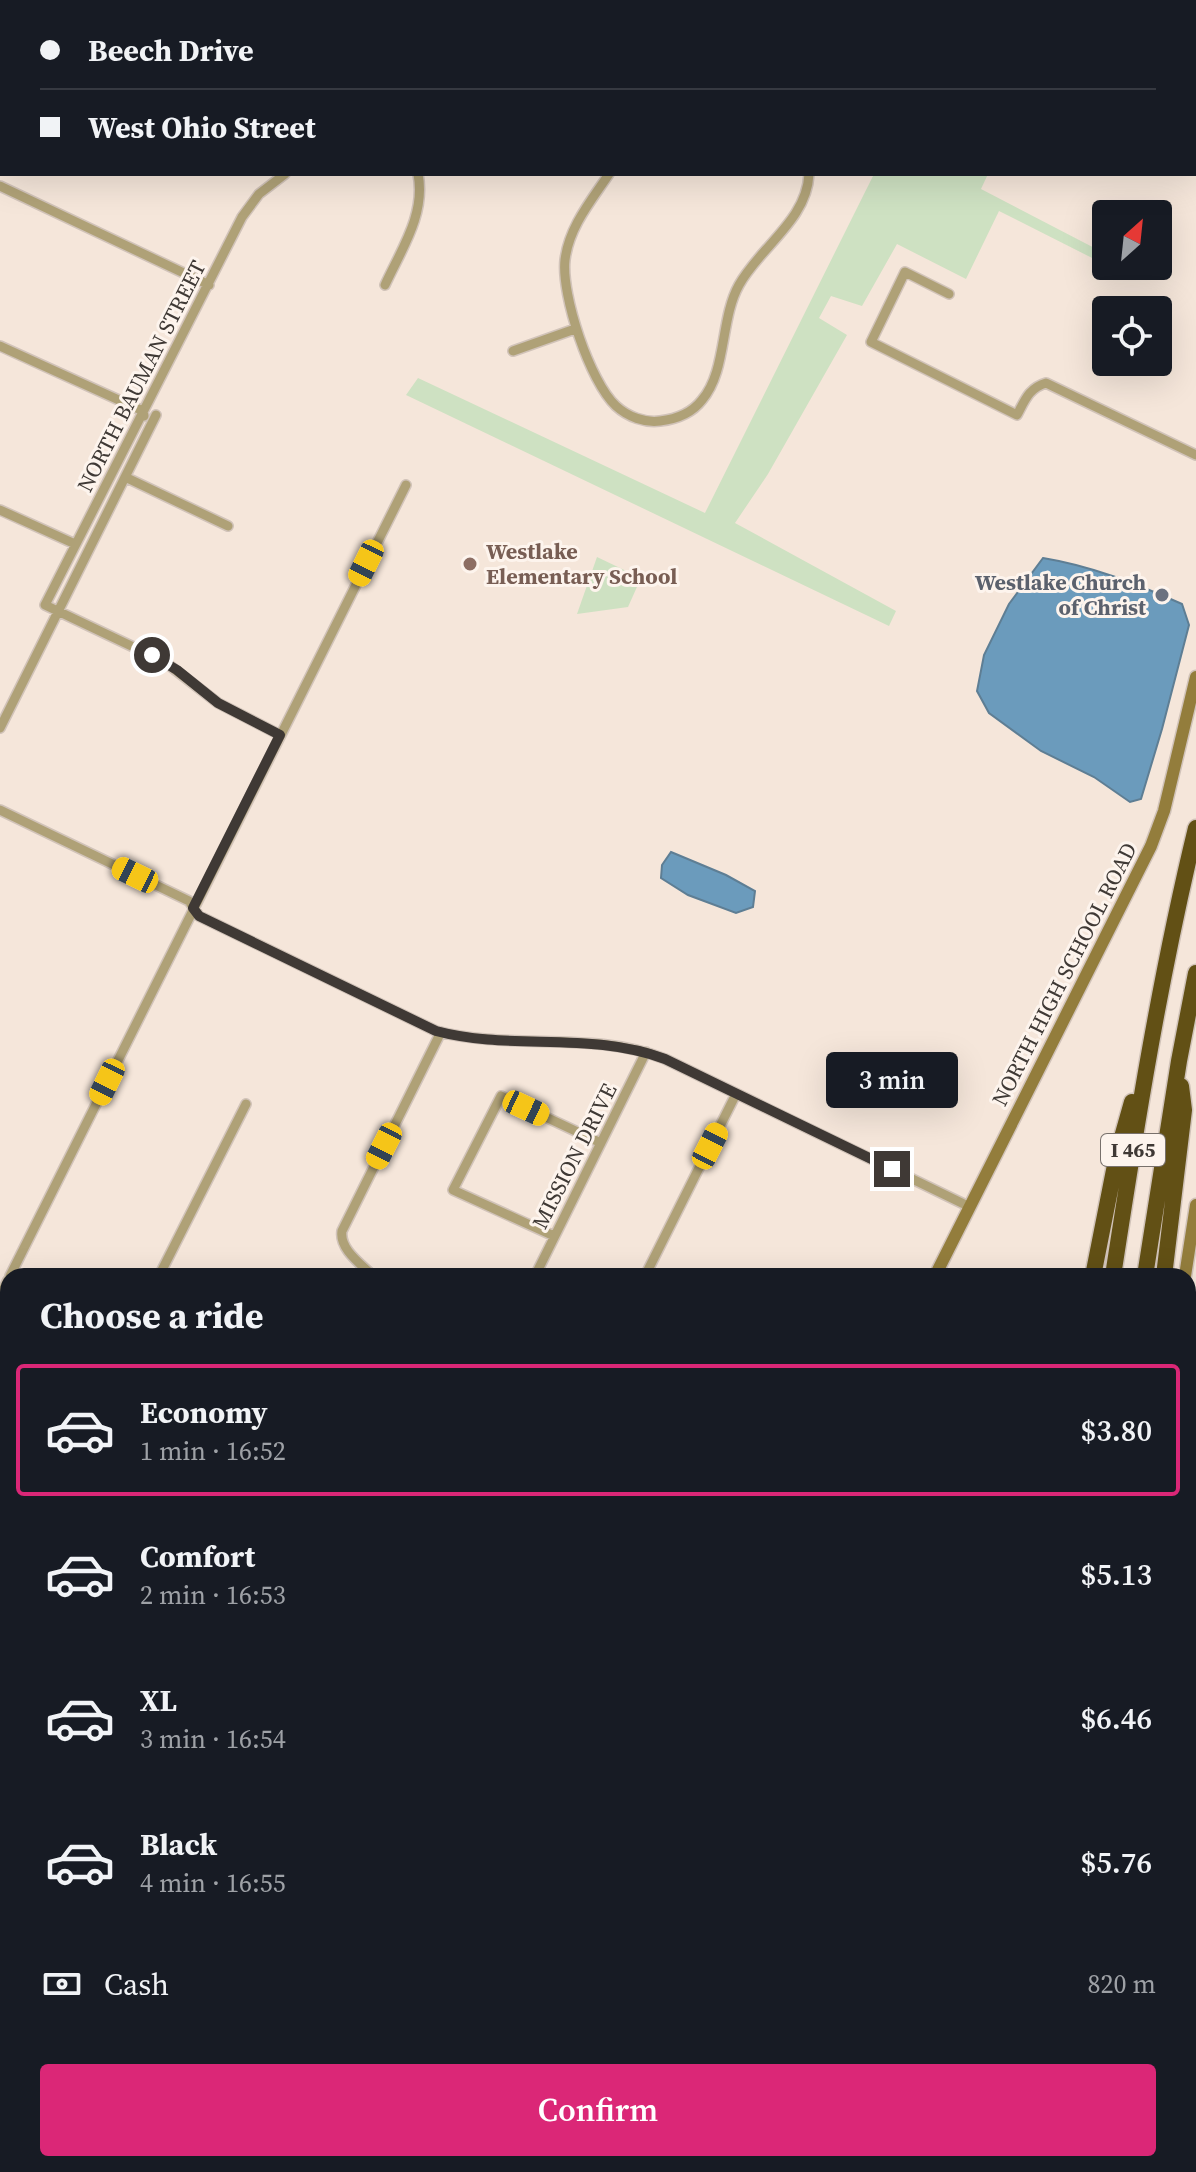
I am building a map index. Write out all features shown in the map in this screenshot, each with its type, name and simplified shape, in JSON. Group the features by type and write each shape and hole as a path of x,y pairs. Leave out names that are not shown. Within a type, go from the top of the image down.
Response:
{"highway":[{"name":"I 465","path":"1114,1268 1153,1025 1176,908 1196,828"},
{"name":"I 465","path":"1146,1268 1196,973"},
{"path":"1095,1268 1117,1155 1153,1025"},
{"path":"1165,1268 1184,1110 1179,1061"}],"street":[{"path":"385,285 417,213 418,176"},
{"path":"608,176 578,222 566,252 564,279 575,329 604,392 620,409 633,417 654,422 686,414 702,400 713,380 728,311 737,287 800,206 807,191 809,176"},
{"name":"NORTH BAUMAN STREET","path":"57,611 45,605 75,544 242,217 273,177"},
{"path":"0,186 209,285"},
{"path":"949,294 905,272 871,342 1017,415 1029,393 1036,386 1046,383 1196,455"},
{"path":"513,351 575,329"},
{"path":"0,346 143,411 148,431"},
{"name":"NORTH BAUMAN STREET","path":"0,728 156,415"},
{"path":"125,477 228,526"},
{"path":"14,1268 406,485"},
{"path":"0,510 75,544"},
{"path":"57,611 165,662 218,703 280,735"},
{"name":"NORTH HIGH SCHOOL ROAD","path":"939,1268 1151,846 1167,798 1196,677"},
{"path":"0,810 189,901 199,916 441,1032 478,1040 605,1043 646,1052 970,1207"},
{"path":"365,1268 344,1246 342,1231 441,1032"},
{"name":"MISSION DRIVE","path":"539,1268 646,1052"},
{"path":"649,1268 736,1094"},
{"path":"554,1236 453,1190 501,1096 601,1143"},
{"path":"163,1268 246,1104"},
{"path":"1186,1268 1196,1205"}],"green space":[{"path":"873,176 987,176 981,189 1092,247 1092,258 999,211 966,279 897,244 862,306 831,296 819,318 847,335 768,474 735,523 896,611 889,626 406,395 418,378 705,513"},
{"path":"597,557 641,578 628,607 577,614"}],"water":[{"path":"1043,558 1114,576 1182,604 1189,625 1141,799 1130,802 1094,777 1041,751 989,713 977,691 984,655 1009,604"},
{"path":"671,852 755,891 753,907 736,913 688,895 661,878 662,865"}],"place":[{"name":"Westlake Elementary School","path":"470,564"},
{"name":"Westlake Church of Christ","path":"1162,595"}],"route":[{"path":"152,655 177,670 218,703 280,735 193,908 196,914 436,1031 478,1040 605,1043 642,1051 665,1059 892,1169"}]}
